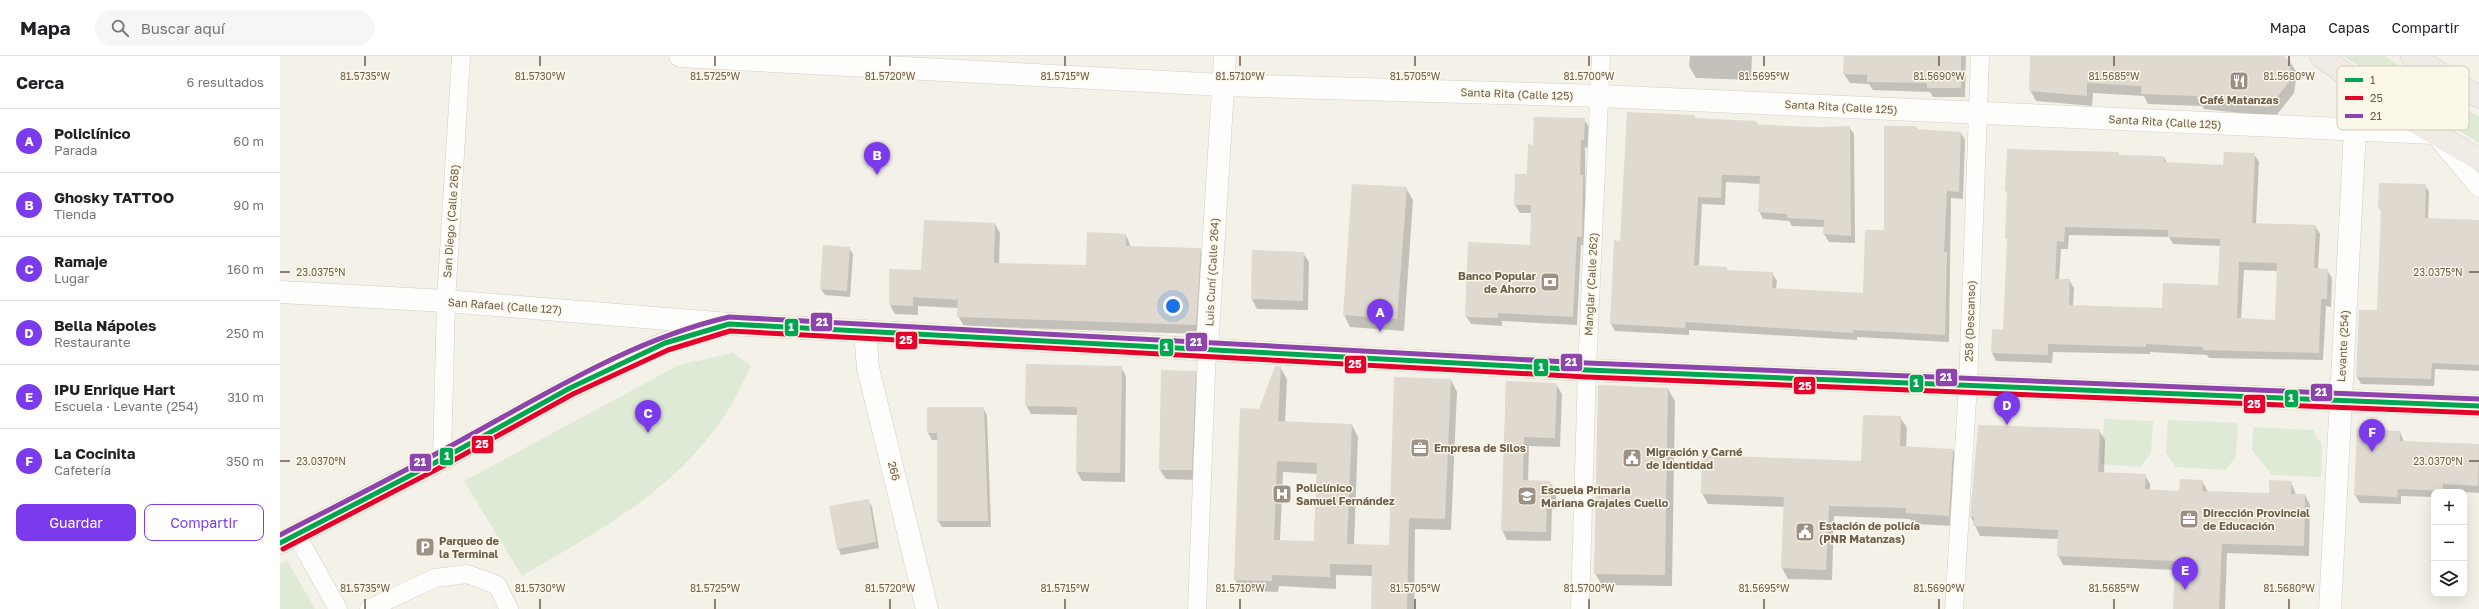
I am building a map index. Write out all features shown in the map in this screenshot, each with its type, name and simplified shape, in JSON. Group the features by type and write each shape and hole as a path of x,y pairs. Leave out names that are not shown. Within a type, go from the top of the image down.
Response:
{"highway":[{"path":"2321,56 2337,68"},
{"path":"2412,56 2428,66"},
{"path":"2469,91 2479,97"},
{"path":"2428,130 2479,159"}],"main road":[{"path":"288,538 442,459 570,388 639,354 665,343 729,324 1207,348 1587,370 2479,406"}],"street":[{"name":"San Diego (Calle 268)","path":"442,459 446,301 461,56"},
{"name":"Santa Rita (Calle 125)","path":"680,56 858,61 1223,85 1600,96 2337,129"},
{"name":"Luis Cuní (Calle 264)","path":"1197,609 1207,348 1225,56"},
{"name":"Manglar (Calle 262)","path":"1580,609 1587,370 1601,56"},
{"name":"258 (Descanso)","path":"1954,609 1968,386 1980,56"},
{"name":"Santa Rita (Calle 125)","path":"2355,130 2433,133"},
{"name":"Levante (254)","path":"2330,609 2355,130"},
{"path":"2433,133 2479,188"},
{"name":"San Rafael (Calle 127)","path":"280,292 446,301 729,324"},
{"name":"266","path":"865,331 868,368 927,609"},
{"path":"288,538 338,609"},
{"path":"369,609 435,578 467,574 497,585 509,609"}],"green space":[{"path":"2343,56 2385,56 2400,66 2359,66"},
{"path":"2469,111 2479,117 2479,143 2459,130 2469,130"},
{"path":"733,353 751,366 729,409 708,438 685,463 661,485 609,524 522,576 464,481 679,365"},
{"path":"2104,419 2153,421 2151,453 2140,467 2101,464"},
{"path":"2168,420 2238,423 2236,456 2226,470 2176,467 2166,453"},
{"path":"2253,427 2313,430 2322,445 2321,477 2272,475 2252,450"},
{"path":"287,560 315,609 280,609 280,564"}],"building":[{"path":"1844,56 1961,56 1961,88 1927,88 1927,83 1867,82 1867,75 1843,74"},
{"path":"2030,56 2284,56 2291,62 2289,82 2269,107 2197,99 2197,96 2141,94 2142,86 2087,83 2087,96 2029,91"},
{"path":"1627,112 1694,115 1694,118 1756,121 1756,124 1785,126 1850,126 1851,236 1823,234 1824,220 1787,218 1787,214 1758,212 1760,176 1722,175 1721,198 1698,197 1694,265 1727,267 1726,270 1773,272 1772,288 1863,293 1865,230 1884,230 1884,126 1916,126 1916,129 1961,132 1959,192 1947,191 1944,252 1947,252 1945,335 1853,330 1853,333 1686,322 1685,328 1610,324 1614,240 1620,241"},
{"path":"1534,117 1585,118 1584,140 1581,140 1580,175 1583,175 1582,237 1577,237 1573,317 1498,313 1498,318 1465,317 1468,242 1530,245 1531,205 1514,205 1515,174 1527,174 1528,144 1533,145"},
{"path":"2007,149 2119,152 2118,155 2164,156 2164,162 2223,165 2224,152 2255,153 2252,223 2316,225 2314,268 2328,269 2327,299 2321,299 2319,353 2203,350 2203,347 2146,344 2146,347 2048,344 2048,355 1991,353 1992,329 2003,330 2007,239 2005,239 2007,190 2005,190","holes":["2065,227 2168,230 2168,237 2220,239 2218,285 2163,283 2162,308 2069,305 2070,279 2055,279 2057,241 2064,242","2239,262 2277,263 2275,320 2237,318"]},
{"path":"2379,183 2426,184 2425,218 2479,220 2479,365 2432,363 2431,379 2356,377 2359,310 2377,310 2381,208 2378,208"},
{"path":"1352,184 1407,187 1397,319 1343,315"},
{"path":"924,220 995,223 994,263 1086,265 1087,232 1126,234 1126,246 1201,248 1196,325 957,317 958,300 913,297 913,306 889,305 889,269 921,270"},
{"path":"823,245 850,247 847,291 820,289"},
{"path":"1252,250 1304,252 1303,301 1251,299"},
{"path":"1026,364 1122,366 1120,473 1076,472 1077,407 1025,406"},
{"path":"1275,366 1281,366 1278,421 1352,424 1347,544 1389,545 1394,377 1451,379 1445,519 1409,518 1407,609 1371,609 1372,565 1330,564 1330,577 1272,575 1272,581 1234,580 1240,408 1259,409","holes":["1277,461 1317,463 1314,541 1274,540"]},
{"path":"1161,370 1196,371 1192,470 1159,470"},
{"path":"1506,381 1557,383 1555,438 1524,437 1523,480 1551,481 1551,500 1547,500 1546,532 1501,531"},
{"name":"Migración y Carné de Identidad","path":"1598,385 1668,388 1665,575 1594,574"},
{"path":"927,407 984,407 988,521 937,521 937,433 927,433"},
{"path":"1863,415 1901,416 1900,446 1953,449 1949,516 1906,513 1906,508 1829,506 1826,570 1781,568 1784,497 1701,494 1702,455 1861,461"},
{"path":"1978,425 2100,429 2098,472 2146,474 2145,489 2179,491 2180,479 2203,480 2202,491 2269,493 2269,480 2292,481 2291,494 2305,494 2304,546 2222,544 2219,609 2173,609 2175,561 2057,556 2058,530 1973,526 1974,517 1970,517"},
{"path":"2357,429 2400,431 2400,441 2479,444 2478,486 2443,484 2443,489 2431,489 2431,490 2398,489 2397,497 2354,495"},
{"path":"869,499 876,542 837,549 829,506"}],"transit line":[{"name":"21","path":"280,535 419,463 593,368 659,339 729,317 1587,363 2479,399"},
{"name":"1","path":"280,543 442,459 570,388 665,343 729,324 1587,370 2479,406"},
{"name":"25","path":"283,549 445,465 573,394 668,350 730,331 1587,377 2479,413"}],"place":[{"name":"Café Matanzas","path":"2239,81"},
{"name":"Ghosky TATTOO","path":"877,175"},
{"name":"Banco Popular de Ahorro","path":"1550,282"},
{"name":"Policlínico","path":"1380,332"},
{"name":"Bella Nápoles","path":"2007,425"},
{"name":"Ramaje","path":"648,433"},
{"name":"Empresa de Silos","path":"1420,448"},
{"name":"La Cocinita","path":"2372,452"},
{"name":"Migración y Carné de Identidad","path":"1632,458"},
{"name":"Policlínico Samuel Fernández","path":"1282,494"},
{"name":"Escuela Primaria Mariana Grajales Cuello","path":"1527,496"},
{"name":"Dirección Provincial de Educación","path":"2189,519"},
{"name":"Estación de policía (PNR Matanzas)","path":"1805,532"},
{"name":"Parqueo de la Terminal","path":"425,547"},
{"name":"IPU Enrique Hart","path":"2185,590"}]}
